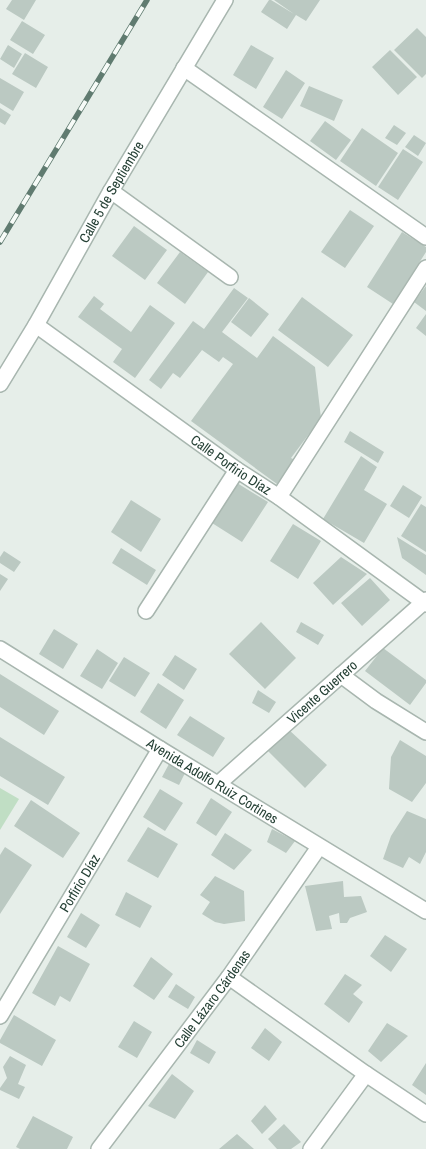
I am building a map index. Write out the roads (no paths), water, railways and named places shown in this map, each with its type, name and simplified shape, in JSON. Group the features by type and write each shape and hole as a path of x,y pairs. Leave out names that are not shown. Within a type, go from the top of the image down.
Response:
{"street":[{"name":"Calle 5 de Septiembre","path":"0,384 7,362 36,325 111,191 225,0"},
{"path":"184,68 426,237"},
{"path":"111,191 230,277"},
{"path":"279,497 426,268"},
{"name":"Calle Porfirio Díaz","path":"36,325 237,470 279,497 425,602"},
{"path":"146,611 237,470"},
{"name":"Vicente Guerrero","path":"218,784 425,602"},
{"name":"Avenida Adolfo Ruiz Cortines","path":"0,648 160,749 426,911"},
{"path":"341,675 376,701 426,732"},
{"name":"Porfirio Díaz","path":"0,1016 160,749"},
{"name":"Calle Lázaro Cárdenas","path":"99,1149 229,977 319,847"},
{"path":"229,977 426,1114"},
{"path":"311,1149 366,1074"}],"railway":[{"path":"0,242 147,0"}]}
